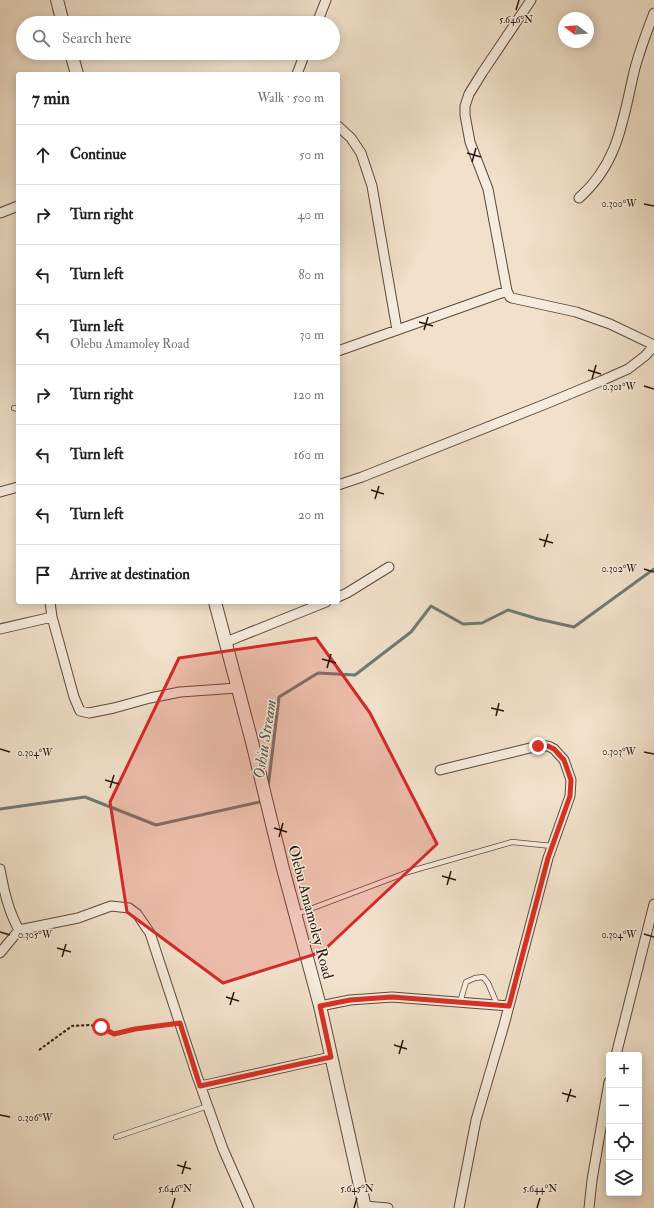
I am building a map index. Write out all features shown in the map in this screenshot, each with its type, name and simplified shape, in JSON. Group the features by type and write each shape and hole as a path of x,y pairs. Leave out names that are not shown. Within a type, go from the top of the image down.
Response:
{"street":[{"path":"57,0 61,16"},
{"path":"320,16 326,0"},
{"path":"340,483 369,474 601,381 628,369 645,356 654,346 610,324 576,312 515,299 510,297 507,291 488,189 470,142 465,115 465,106 469,94 482,73 531,0"},
{"path":"579,198 592,187 602,173 617,142 624,122 635,68 654,13"},
{"path":"73,60 76,72"},
{"path":"298,72 302,60"},
{"path":"340,128 351,138 361,153 372,186 397,330"},
{"path":"0,213 16,207"},
{"path":"340,350 507,291"},
{"path":"0,492 16,488"},
{"path":"340,596 389,568"},
{"path":"50,604 52,617 74,697 80,711 89,713 180,692 238,688"},
{"name":"Olebu Amamoley Road","path":"216,604 295,915 320,1006 365,1207"},
{"path":"226,642 321,604"},
{"path":"0,629 52,617"},
{"path":"440,770 538,746 548,746 554,749 564,760 571,780 570,796 539,888 509,1006 476,1120 459,1208"},
{"path":"0,869 5,898 18,930"},
{"path":"617,1052 654,904"},
{"path":"0,953 18,930 78,918 111,906 130,908 137,914 150,933 200,1086 223,1149 248,1208"},
{"path":"320,1006 350,1000 392,997 509,1006"},
{"path":"200,1086 331,1057"},
{"path":"590,1208 593,1173 608,1088"},
{"path":"365,1207 388,1208"}],"lane":[{"path":"295,915 411,871 512,842 552,846"},
{"path":"460,1002 466,982 475,978 483,978 488,983 497,1004"},
{"path":"116,1137 208,1106"}],"path":[{"path":"39,1050 72,1026 89,1025 101,1027 114,1034 135,1029 180,1023"}],"highlighted area":[{"path":"316,638 370,713 437,844 322,952 223,983 127,912 110,802 179,658"}],"waterway":[{"name":"Oshiu Stream","path":"268,788 279,697 318,673 355,675 411,632 431,606 463,624 482,623 508,610 538,619 574,627 654,569"},
{"name":"Oshiu Stream","path":"0,809 85,797 156,825 264,801"}],"route":[{"path":"101,1027 114,1034 135,1029 180,1023 200,1086 331,1057 320,1006 350,1000 392,997 509,1006 539,888 570,796 571,780 564,760 554,749 548,746 538,746"}]}
